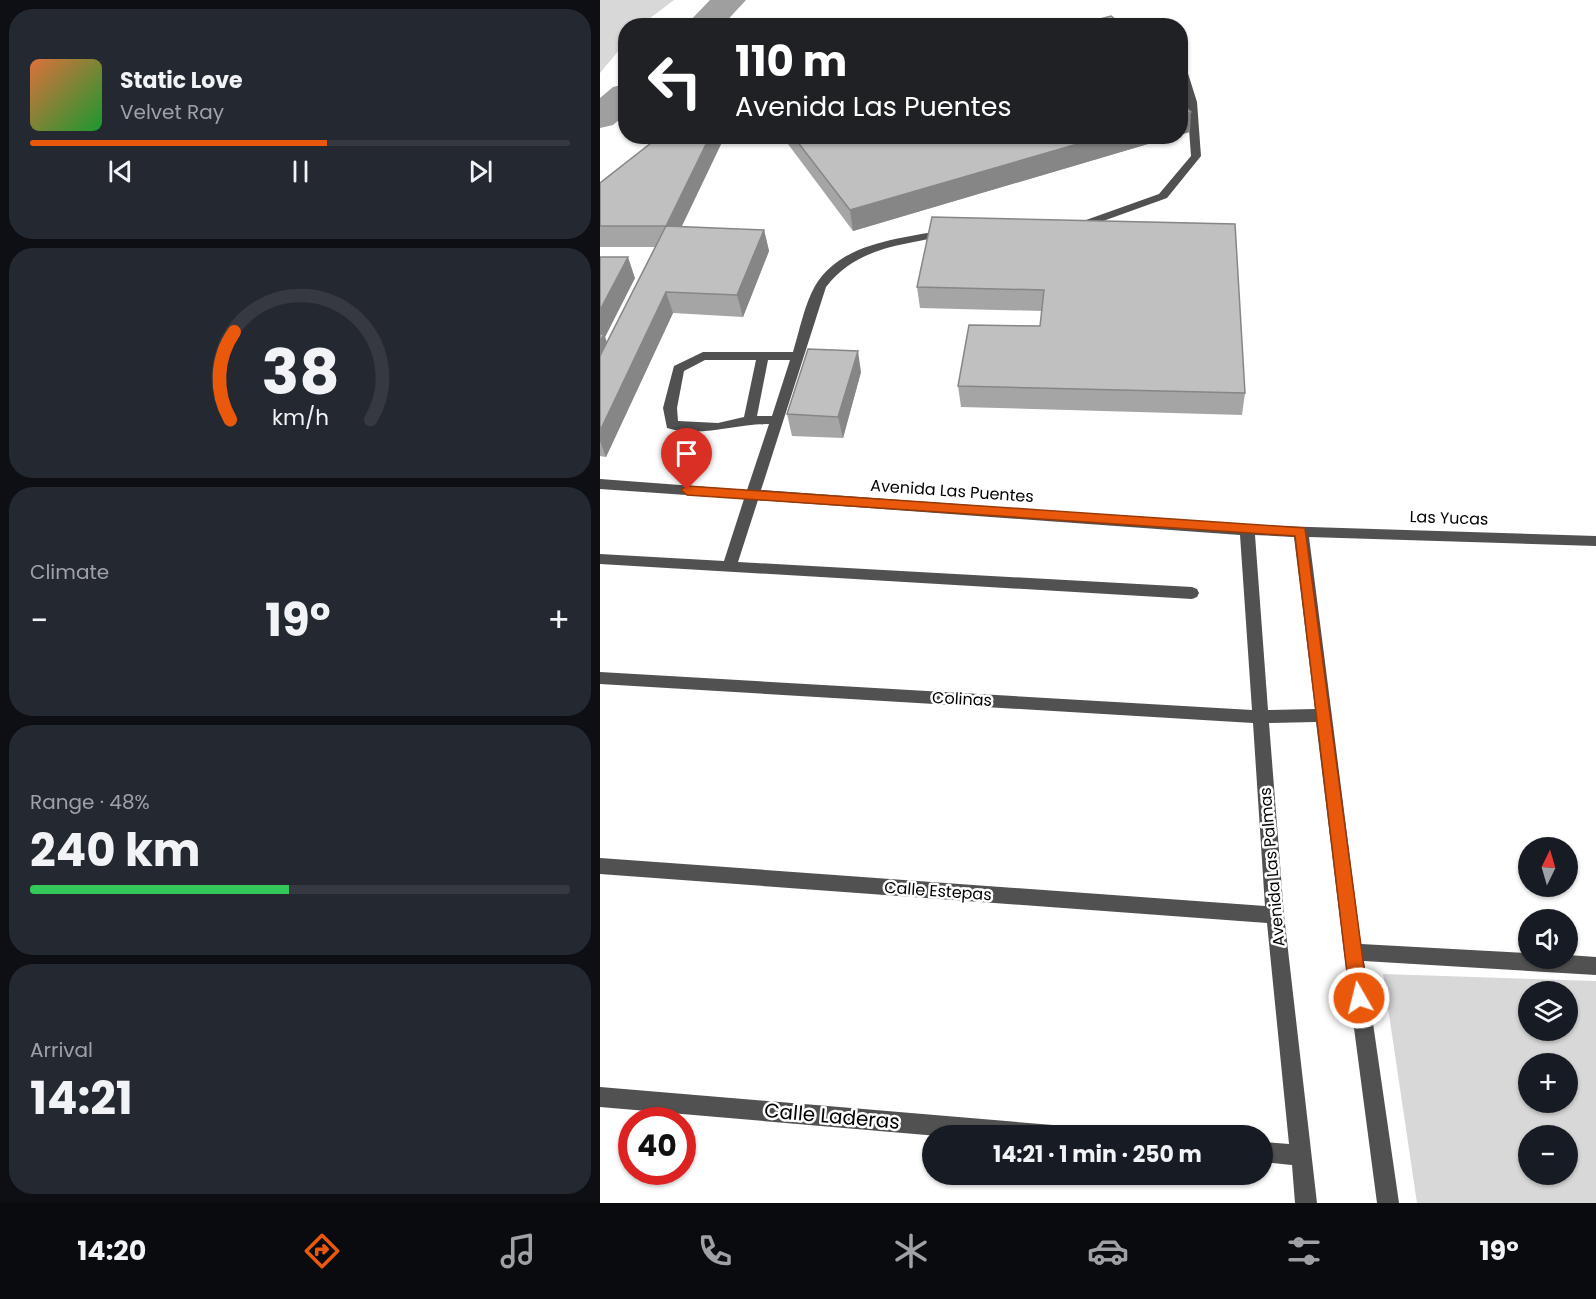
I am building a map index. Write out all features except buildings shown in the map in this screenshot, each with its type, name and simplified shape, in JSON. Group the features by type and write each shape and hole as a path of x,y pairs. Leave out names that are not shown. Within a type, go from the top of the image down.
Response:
{"street":[{"path":"1066,227 1088,224 1163,196 1196,156 1192,102 1188,89"},
{"path":"729,567 820,287 834,269 862,251 945,232 956,232"},
{"path":"750,420 763,356"},
{"path":"777,420 750,420 718,427 672,424 670,408 678,369 703,357 797,356"},
{"name":"Avenida Las Puentes","path":"600,484 1300,532"},
{"name":"Avenida Las Palmas","path":"1247,530 1275,915 1306,1203"},
{"path":"1300,532 1353,952 1388,1203"},
{"name":"Las Yucas","path":"1300,532 1596,541"},
{"path":"600,559 1192,593"},
{"name":"Colinas","path":"600,678 1259,717 1323,715"},
{"name":"Calle Estepas","path":"600,866 1275,915"},
{"path":"1353,952 1596,966"},
{"name":"Calle Laderas","path":"600,1097 934,1125"},
{"path":"1273,1153 1301,1155"}],"shaded area":[{"path":"600,0 674,0 650,18 618,18 618,51 600,73"},
{"path":"1383,974 1596,981 1596,1203 1417,1203"}],"waterway":[{"path":"710,18 729,0"},
{"path":"600,117 618,102"}],"route":[{"path":"687,490 1300,532 1359,998"}]}
